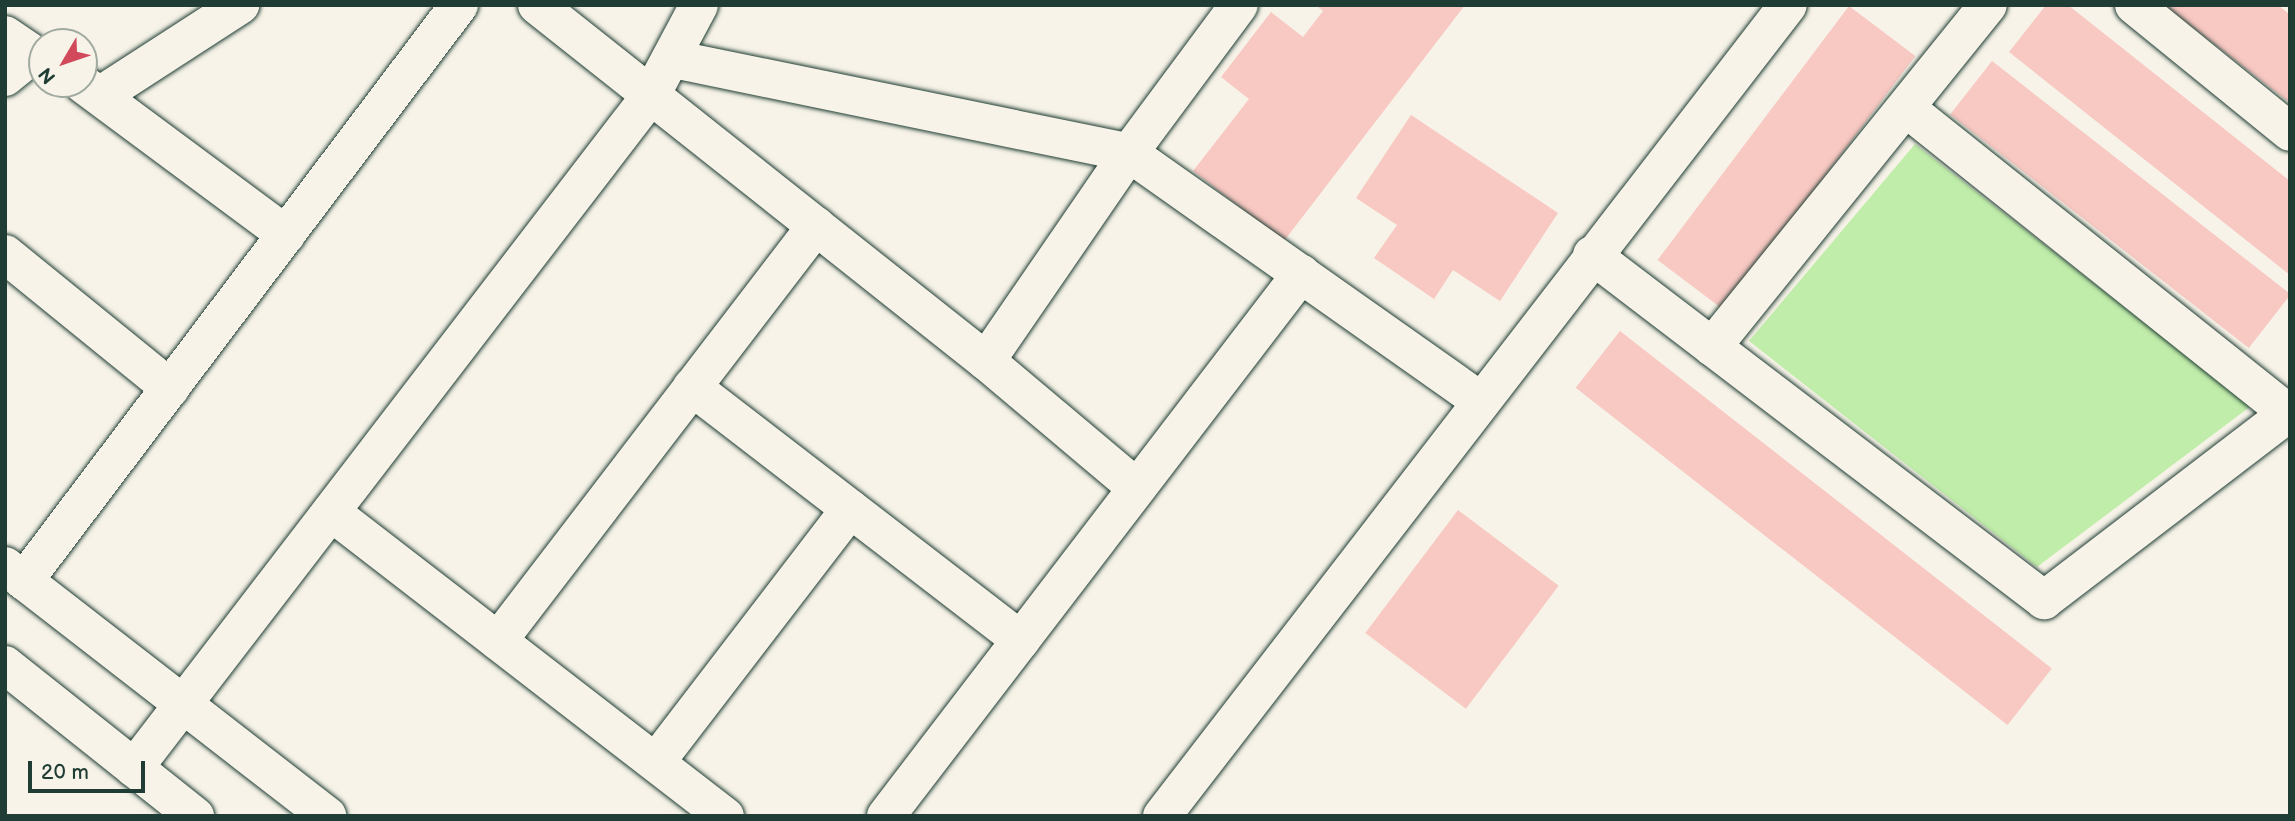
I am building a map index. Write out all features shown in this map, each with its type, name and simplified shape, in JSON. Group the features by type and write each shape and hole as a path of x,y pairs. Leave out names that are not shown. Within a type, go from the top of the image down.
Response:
{"street":[{"path":"98,86 240,5"},
{"path":"327,816 15,573 170,388 459,5"},
{"path":"537,5 986,361 1137,488"},
{"path":"134,768 651,96 673,59 699,5"},
{"path":"986,361 1129,153 1239,5"},
{"path":"1162,816 1479,400 1787,5"},
{"path":"1712,347 1989,5"},
{"path":"2134,5 2290,132"},
{"path":"673,59 1129,153 1479,400"},
{"path":"98,94 286,235"},
{"path":"1591,255 2044,600 2289,412 1906,108"},
{"path":"498,641 816,226"},
{"path":"5,254 170,388"},
{"path":"886,816 1301,274"},
{"path":"692,387 1021,640"},
{"path":"656,762 850,509"},
{"path":"331,512 725,816"},
{"path":"5,665 195,816"}],"green space":[{"path":"1915,144 2251,406 2037,567 1749,341"}],"building":[{"path":"1316,5 1465,5 1284,241 1193,171 1249,99 1221,77 1271,12 1303,37 1323,11"},
{"path":"2046,5 2068,5 2290,181 2290,275 2009,52"},
{"path":"2164,5 2278,5 2290,15 2290,103"},
{"path":"1849,6 1915,56 1724,310 1658,260"},
{"path":"1992,61 2290,294 2249,348 1950,115"},
{"path":"1411,115 1558,213 1500,301 1453,270 1434,299 1374,258 1397,225 1356,198"},
{"path":"1620,331 2052,668 2008,725 1576,388"},
{"path":"1458,510 1559,586 1466,709 1365,633"}]}
